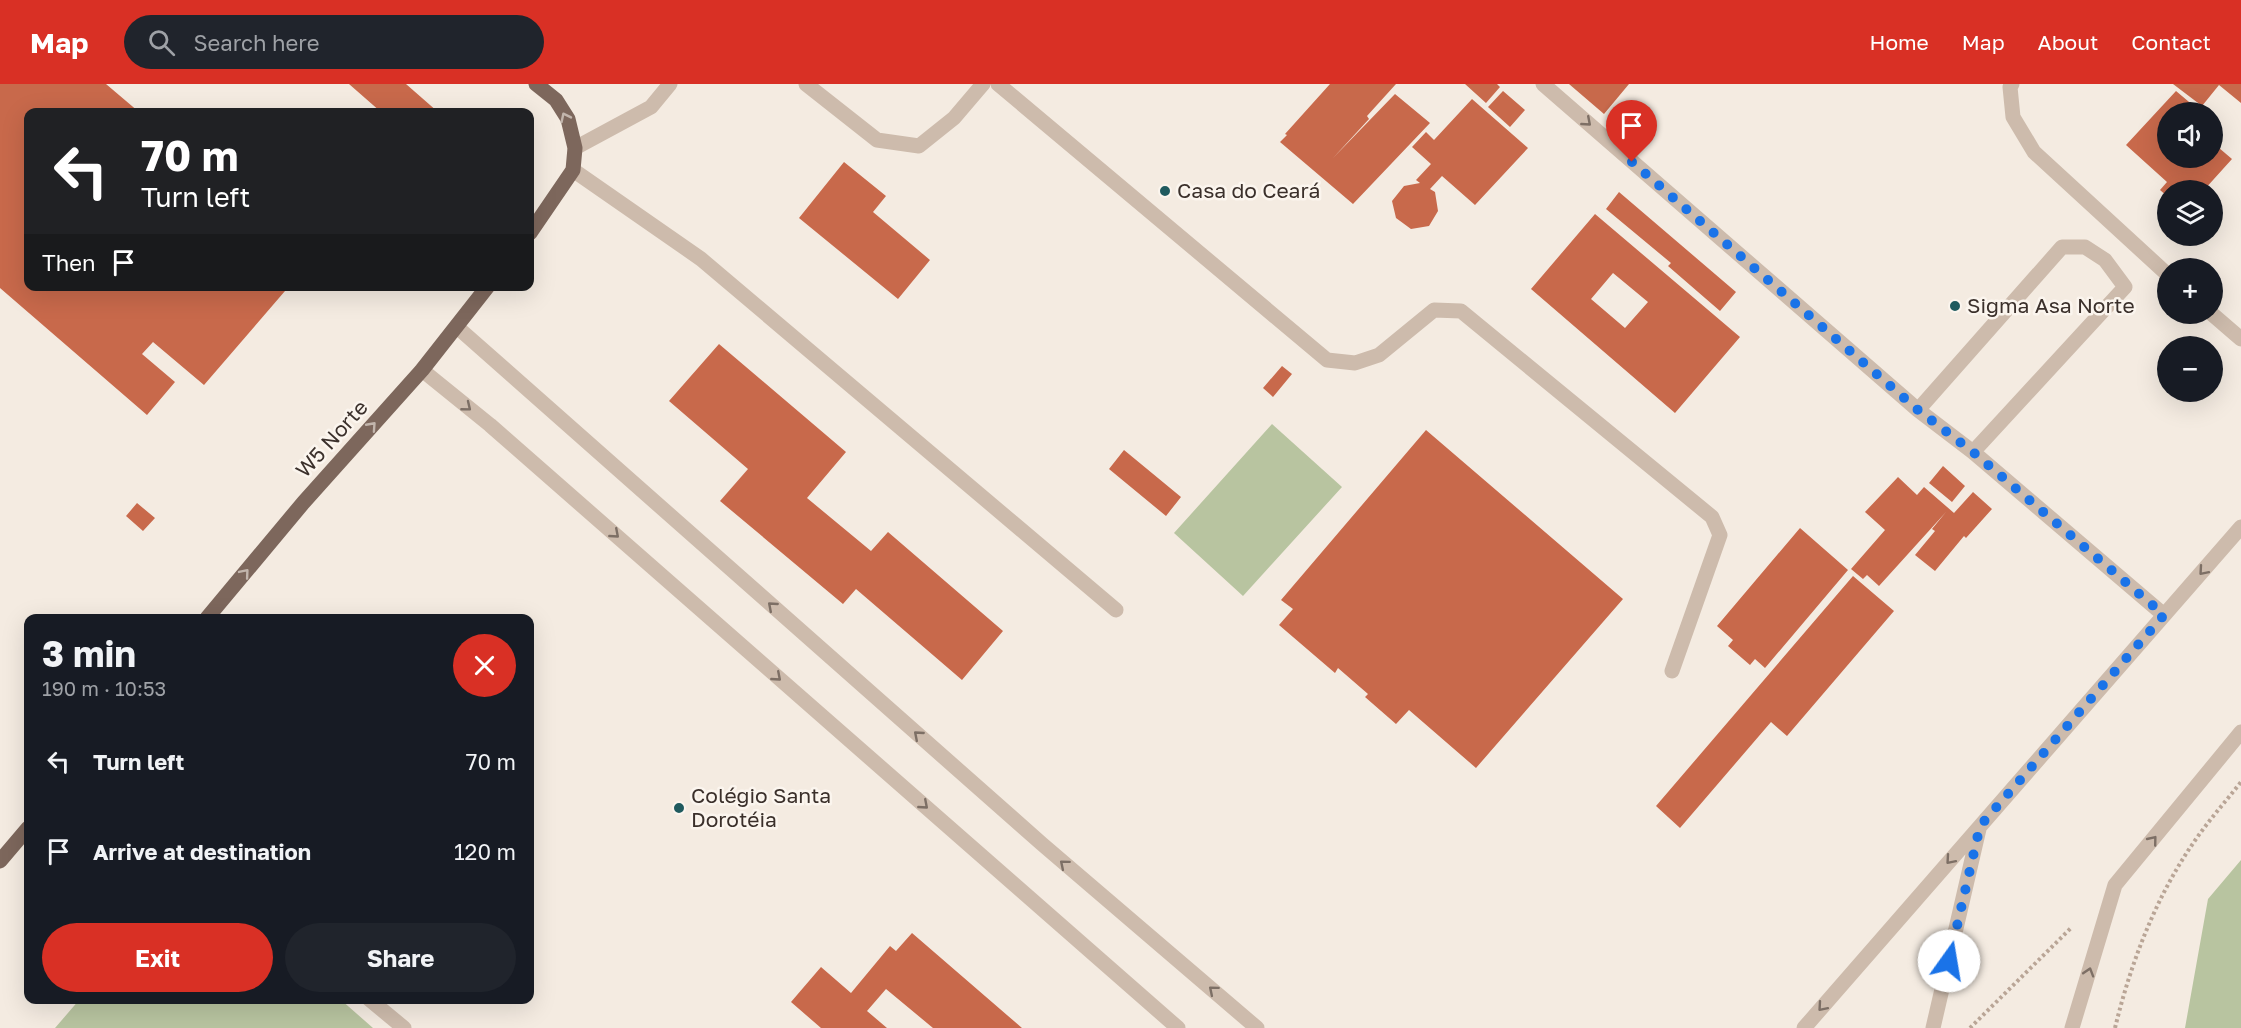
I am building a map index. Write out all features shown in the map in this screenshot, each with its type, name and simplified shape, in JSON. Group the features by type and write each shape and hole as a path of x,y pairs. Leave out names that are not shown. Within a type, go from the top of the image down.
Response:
{"main road":[{"path":"534,227 573,170 575,148 568,119 556,100 536,84"},
{"name":"W5 Norte","path":"210,614 303,504 422,370 484,291"},
{"path":"0,861 24,833"}],"street":[{"path":"575,148 651,107 670,84"},
{"path":"806,84 877,140 919,146 954,118 983,84"},
{"path":"998,84 1327,360 1355,363 1379,355 1434,310 1461,311 1712,518 1720,536 1672,671"},
{"path":"1543,84 1918,410 1973,452 2164,615"},
{"path":"2012,84 2010,87 2013,117 2034,152 2157,265"},
{"path":"573,170 701,259 1116,610"},
{"path":"1918,410 2062,247 2085,247 2105,260 2126,287 1973,452"},
{"path":"2223,323 2241,339"},
{"path":"457,327 1042,844 1257,1028"},
{"path":"422,370 490,425 1178,1028"},
{"path":"1804,1028 2241,527"},
{"path":"2072,1028 2115,885 2241,732"},
{"path":"1933,1028 1980,826"},
{"path":"375,1004 404,1028"}],"path":[{"path":"2115,1028 2127,978 2161,896 2195,840 2241,782"},
{"path":"1970,1028 2073,927"}],"green space":[{"path":"1272,424 1342,487 1243,596 1174,533"},
{"path":"2241,860 2241,1028 2185,1028 2208,899"},
{"path":"76,1004 346,1004 373,1028 55,1028"}],"building":[{"path":"0,84 106,84 134,108 24,108 24,291 285,291 204,385 153,342 142,354 175,382 147,415 0,288"},
{"path":"349,84 406,84 433,108 376,108"},
{"path":"1330,84 1396,84 1367,116 1369,119 1333,158 1395,94 1430,123 1353,204 1280,142"},
{"path":"1465,84 1497,84 1500,87 1486,103"},
{"path":"1569,84 1629,84 1604,114"},
{"path":"2173,84 2241,84 2241,103 2219,85 2205,102 2197,102"},
{"path":"1503,91 1525,110 1510,127 1488,107"},
{"path":"2176,91 2189,102 2166,102"},
{"path":"1472,99 1528,148 1475,205 1442,176 1430,189 1435,192 1438,211 1429,226 1411,229 1396,218 1392,201 1404,186 1420,183 1416,180 1431,164 1412,147 1426,132 1434,140"},
{"path":"2157,112 2157,168 2223,168 2223,151 2232,159 2213,180 2165,180 2126,145"},
{"path":"844,162 886,196 873,212 930,260 898,299 799,218"},
{"path":"1619,192 1736,292 1720,311 1668,266 1671,263 1606,209"},
{"path":"1595,214 1740,337 1675,413 1531,289","holes":["1613,273 1648,302 1625,328 1591,299"]},
{"path":"719,344 846,452 807,498 871,551 888,532 1003,631 962,680 856,589 843,604 720,501 748,469 669,401"},
{"path":"1282,366 1292,374 1273,397 1263,388"},
{"path":"1426,430 1623,599 1476,768 1409,710 1396,724 1365,697 1368,694 1338,668 1335,673 1279,625 1293,609 1281,600"},
{"path":"1124,450 1181,497 1166,516 1109,469"},
{"path":"1943,466 1965,486 1952,502 1929,483"},
{"path":"1898,477 1917,495 1924,487 1954,513 1973,492 1992,509 1966,538 1964,536 1935,571 1915,555 1935,531 1932,529 1946,512 1879,586 1867,575 1863,579 1851,569 1885,530 1865,512"},
{"path":"137,503 155,518 143,531 126,516"},
{"path":"1800,528 1848,570 1765,668 1755,659 1750,665 1728,646 1733,640 1717,626"},
{"path":"1853,576 1894,611 1787,736 1771,722 1680,828 1656,806"},
{"path":"912,933 1022,1028 933,1028 886,989 867,1011 887,1028 821,1028 791,1002 821,967 851,993 890,946 896,951"}],"place":[{"name":"Casa do Ceará","path":"1165,191"},
{"name":"Sigma Asa Norte","path":"1955,306"},
{"name":"Colégio Santa Dorotéia","path":"679,808"}],"route":[{"path":"1632,162 1918,410 1973,452 2164,615 1980,826 1949,961"}]}
